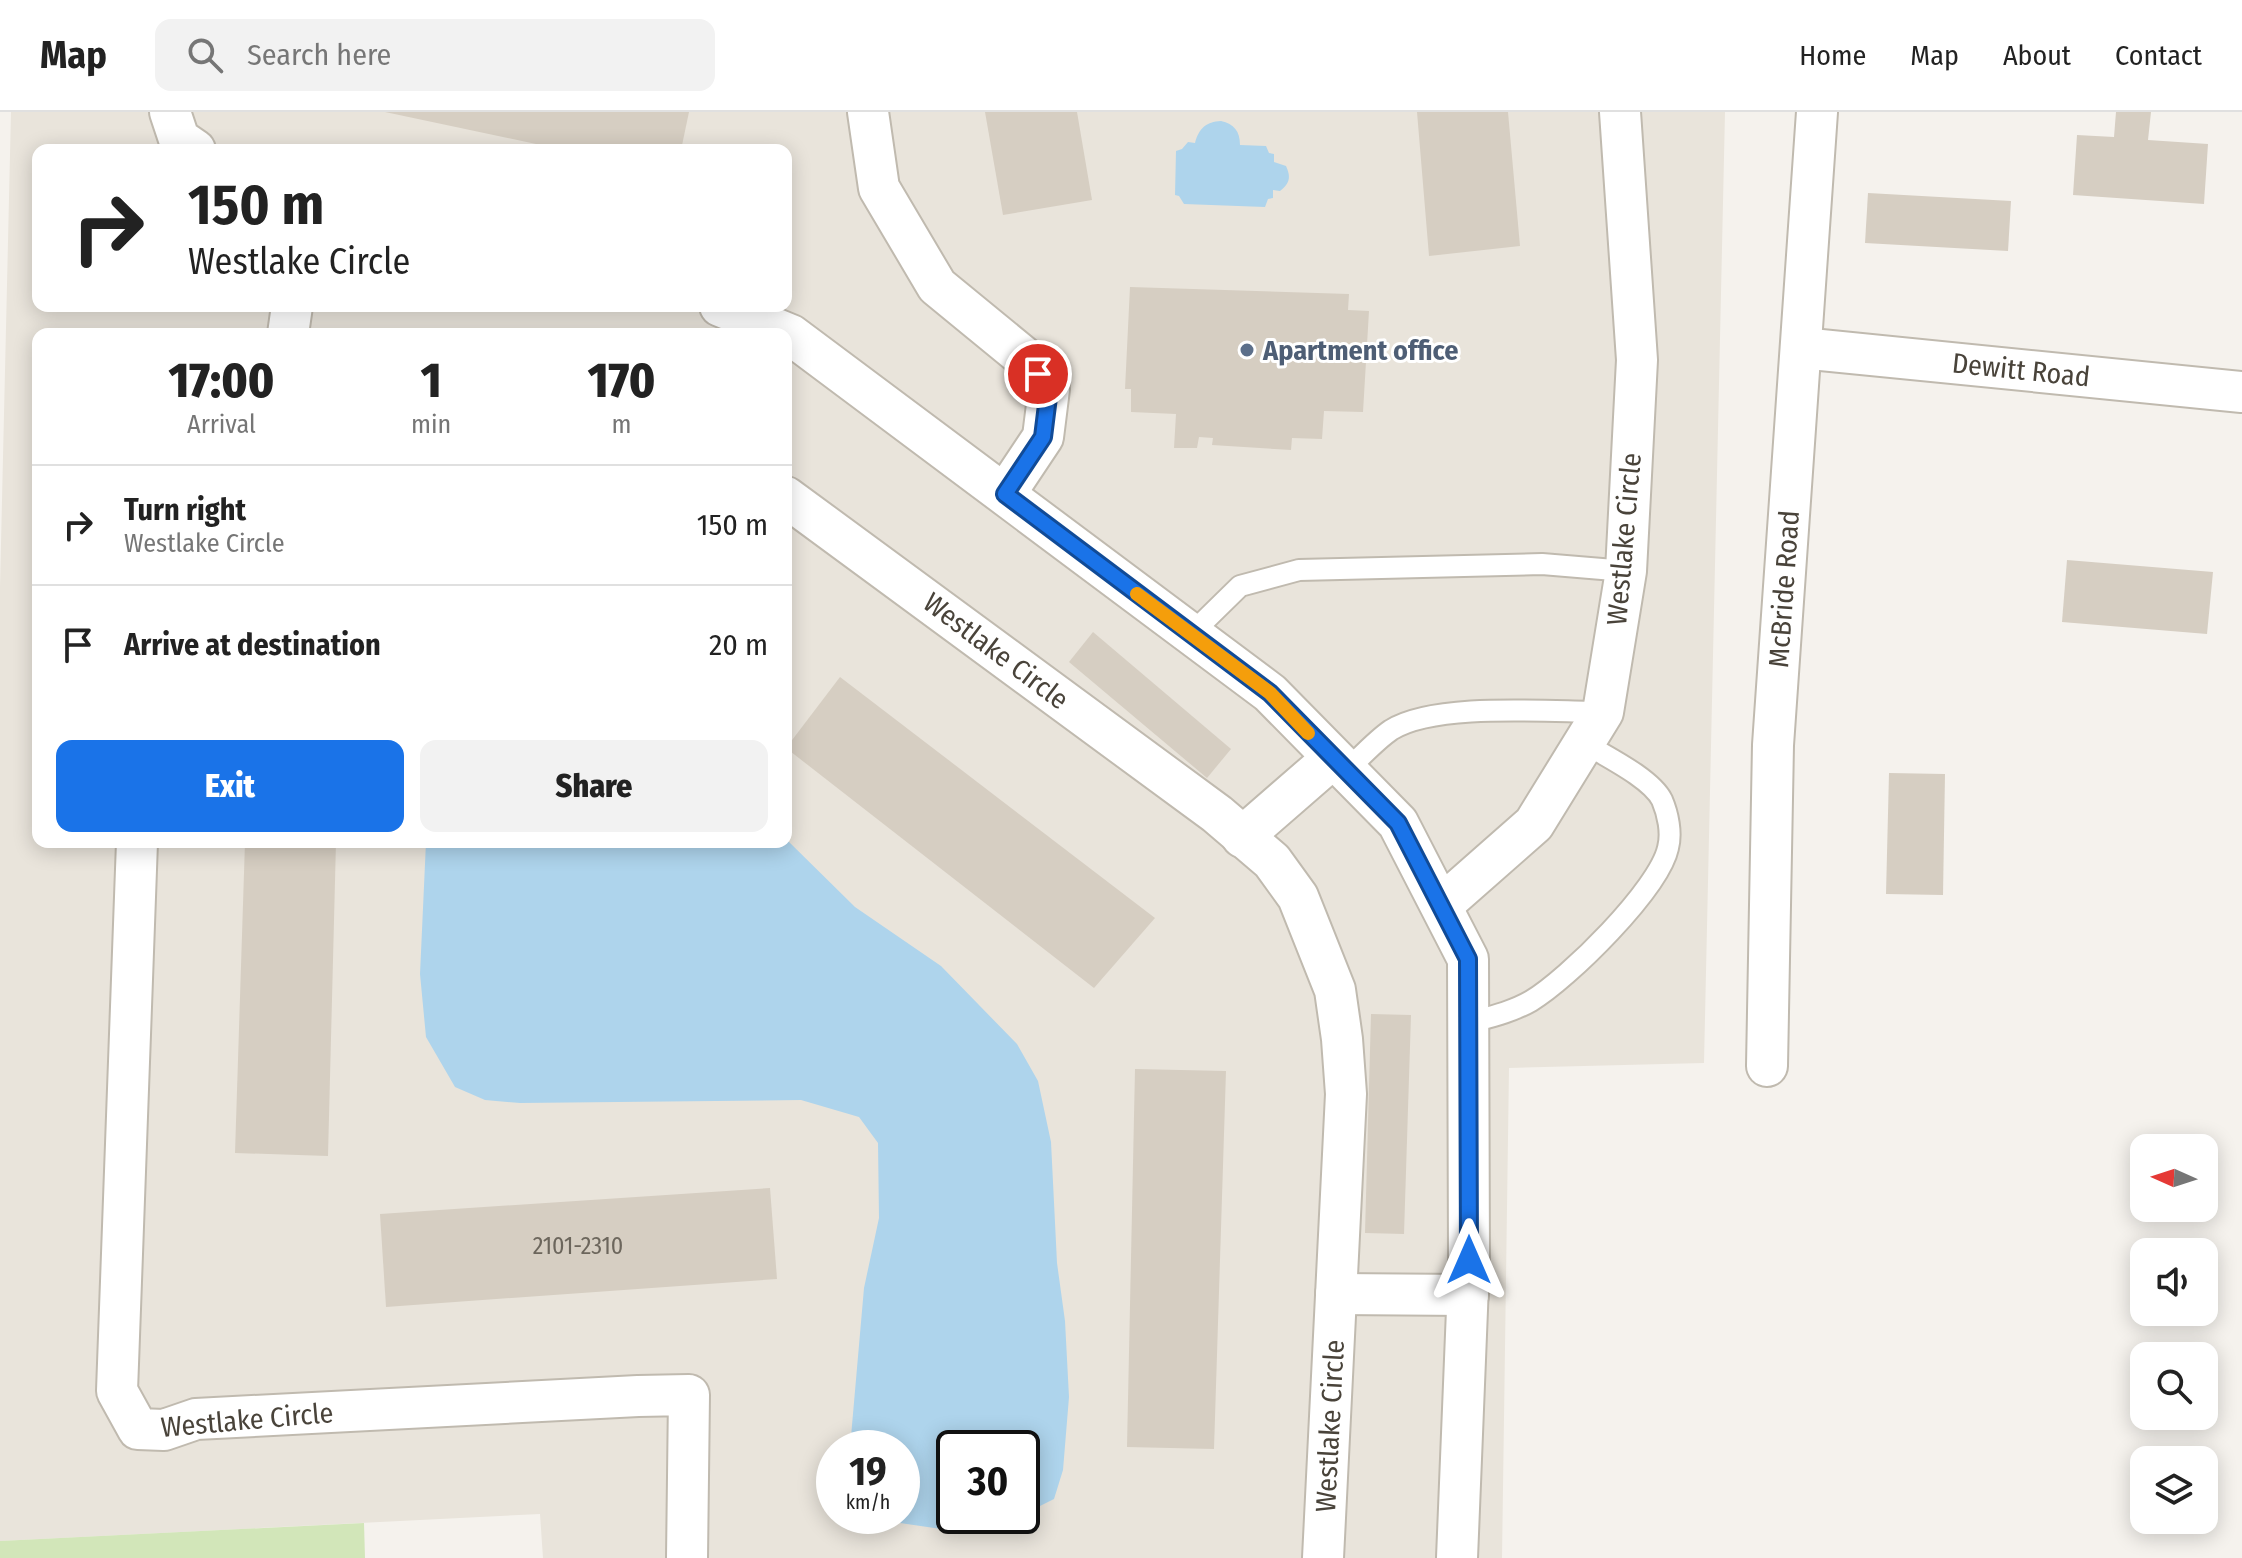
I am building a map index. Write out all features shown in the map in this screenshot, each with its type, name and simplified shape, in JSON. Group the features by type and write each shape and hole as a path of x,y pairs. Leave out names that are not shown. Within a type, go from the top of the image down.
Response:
{"street":[{"path":"170,112 179,139 186,144"},
{"path":"868,112 879,188 937,286 1026,359 1049,389 1043,437 1005,494"},
{"name":"Westlake Circle","path":"1442,905 1534,824 1594,728 1626,571 1637,360 1620,112"},
{"name":"McBride Road","path":"1767,1066 1773,745 1817,112"},
{"path":"735,312 774,328"},
{"path":"792,336 1270,693 1398,823 1468,959 1468,1295 1457,1558"},
{"name":"Dewitt Road","path":"1801,348 2242,392"},
{"name":"Westlake Circle","path":"792,501 1217,814 1272,861 1298,897 1335,990 1346,1094 1323,1558"},
{"path":"1242,837 1339,765"},
{"name":"Westlake Circle","path":"137,848 117,1391 138,1429 164,1430 196,1419 689,1395 687,1558"},
{"path":"1336,1294 1468,1295"}],"lane":[{"path":"1191,634 1240,586 1299,570 1542,564 1626,571"},
{"path":"1339,765 1392,730 1423,717 1485,712 1594,728 1639,778 1661,797 1669,821 1668,848 1654,877 1611,929 1570,972 1532,1000 1468,1023"}],"shaded area":[{"path":"11,112 1725,112 1704,1063 1509,1068 1502,1558 543,1558 540,1514 0,1541 0,587"}],"green space":[{"path":"364,1523 365,1558 0,1558 0,1541"}],"water":[{"path":"1221,121 1235,129 1240,145 1266,146 1269,153 1274,154 1274,162 1286,166 1288,182 1280,191 1273,190 1273,198 1268,199 1265,207 1184,204 1175,195 1176,151 1188,142 1195,143 1207,124"},
{"path":"792,845 855,907 941,966 1017,1044 1038,1081 1051,1142 1057,1263 1065,1321 1069,1397 1063,1470 1054,1499 1040,1506 1040,1430 936,1430 936,1528 920,1526 920,1430 852,1430 864,1288 879,1218 878,1143 859,1117 801,1100 520,1103 485,1100 455,1087 426,1037 420,974 426,848 792,848"}],"building":[{"path":"385,112 689,112 682,144 536,144"},
{"path":"985,112 1077,112 1092,200 1003,215"},
{"path":"1417,112 1508,112 1520,246 1429,256"},
{"path":"2116,112 2151,112 2148,140 2208,144 2204,204 2073,195 2077,135 2114,137"},
{"path":"1868,193 2011,201 2008,251 1865,243"},
{"name":"Apartment office","path":"1130,287 1349,294 1348,310 1369,311 1363,412 1324,411 1322,439 1292,438 1291,450 1212,445 1213,438 1199,437 1197,448 1174,448 1176,414 1131,412 1131,389 1125,389"},
{"path":"2067,560 2213,572 2207,634 2062,622"},
{"path":"1093,632 1231,749 1207,778 1069,662"},
{"path":"840,677 1155,918 1094,988 792,753 792,740"},
{"path":"1889,773 1945,774 1943,895 1886,894"},
{"path":"245,848 336,848 328,1156 235,1153"},
{"path":"1371,1014 1411,1015 1404,1234 1365,1233"},
{"path":"1135,1069 1226,1071 1214,1449 1127,1447"},
{"path":"770,1188 777,1279 386,1307 380,1214"}],"slow traffic":[{"path":"1137,594 1270,693 1308,733"}],"place":[{"name":"Apartment office","path":"1247,350"}],"route":[{"path":"1038,374 1049,389 1043,437 1005,494 1270,693 1398,823 1442,905 1468,959 1469,1260"}]}
